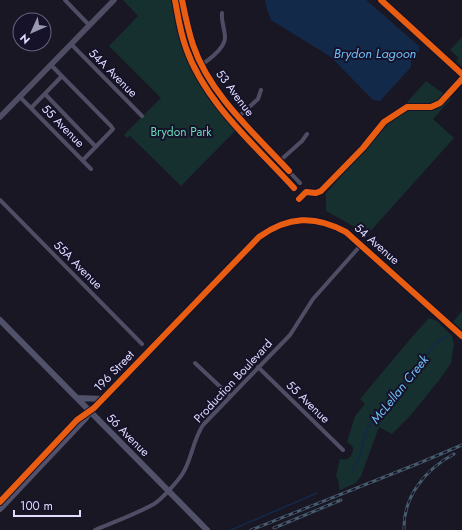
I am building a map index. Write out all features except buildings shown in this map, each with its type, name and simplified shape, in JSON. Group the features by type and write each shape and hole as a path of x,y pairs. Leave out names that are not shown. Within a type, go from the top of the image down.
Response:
{"main road":[{"name":"56 Avenue","path":"0,320 207,530"},
{"path":"77,398 103,399"},
{"name":"196 Street","path":"0,502 77,420 90,412"},
{"name":"196 Street","path":"0,509 90,412"}],"street":[{"path":"65,0 89,25"},
{"path":"0,117 114,0"},
{"name":"53 Avenue","path":"175,0 186,48 195,69 206,87 233,122 294,188"},
{"name":"53 Avenue","path":"182,0 193,45 202,65 216,88 239,117 300,183"},
{"path":"195,69 210,59 225,43 222,13"},
{"name":"54A Avenue","path":"71,44 142,116"},
{"path":"51,65 113,129 83,160"},
{"path":"31,108 62,76"},
{"path":"233,122 258,99 261,90"},
{"path":"45,94 96,147"},
{"name":"55 Avenue","path":"20,97 91,169"},
{"path":"276,168 279,161 307,134"},
{"name":"55A Avenue","path":"0,200 142,344"},
{"name":"54 Avenue","path":"242,253 264,232 278,225 297,220 323,221 346,232 462,336"},
{"name":"Production Boulevard","path":"95,530 154,503 168,490 183,473 190,459 194,443 200,430 211,416 290,335 313,299 361,245"},
{"name":"196 Street","path":"90,412 242,253"},
{"path":"195,364 230,396"},
{"name":"55 Avenue","path":"258,367 343,450"}],"green space":[{"name":"Brydon Park","path":"123,0 172,0 181,39 194,70 211,99 236,130 181,186 130,136 127,138 124,135 161,98 109,46 138,16"},
{"path":"462,37 462,67 456,61 459,58 450,50"},
{"path":"426,81 451,99 433,119 454,138 367,235 326,211 326,193"},
{"path":"462,311 462,330 453,322"},
{"path":"429,318 437,321 452,336 454,343 451,363 410,416 392,434 379,427 361,476 356,483 340,490 336,475 340,459 350,457 352,453 353,447 347,442 355,416 365,404 360,399"}],"water":[{"name":"Brydon Lagoon","path":"265,0 366,0 419,46 419,51 411,61 411,67 380,101 373,100 331,57 271,20"}],"waterway":[{"name":"McLellan Creek","path":"353,472 359,458 367,429 371,423 438,341 447,336"},
{"path":"231,530 317,493"}],"railway":[{"path":"251,530 462,445"},
{"path":"404,530 407,506 418,485 434,467 454,454"},
{"path":"274,528 341,500"}],"cycle path":[{"path":"175,0 186,48 206,87 233,123 294,188"},
{"path":"182,0 193,45 210,80 234,112 289,171"},
{"path":"381,0 462,74"},
{"path":"299,199 306,192 316,193 321,191 363,148 384,122 407,107 431,107 440,103 462,79"},
{"path":"0,502 77,420 94,408 259,237 280,225 302,220 312,221 335,226 346,232 462,336"}]}
